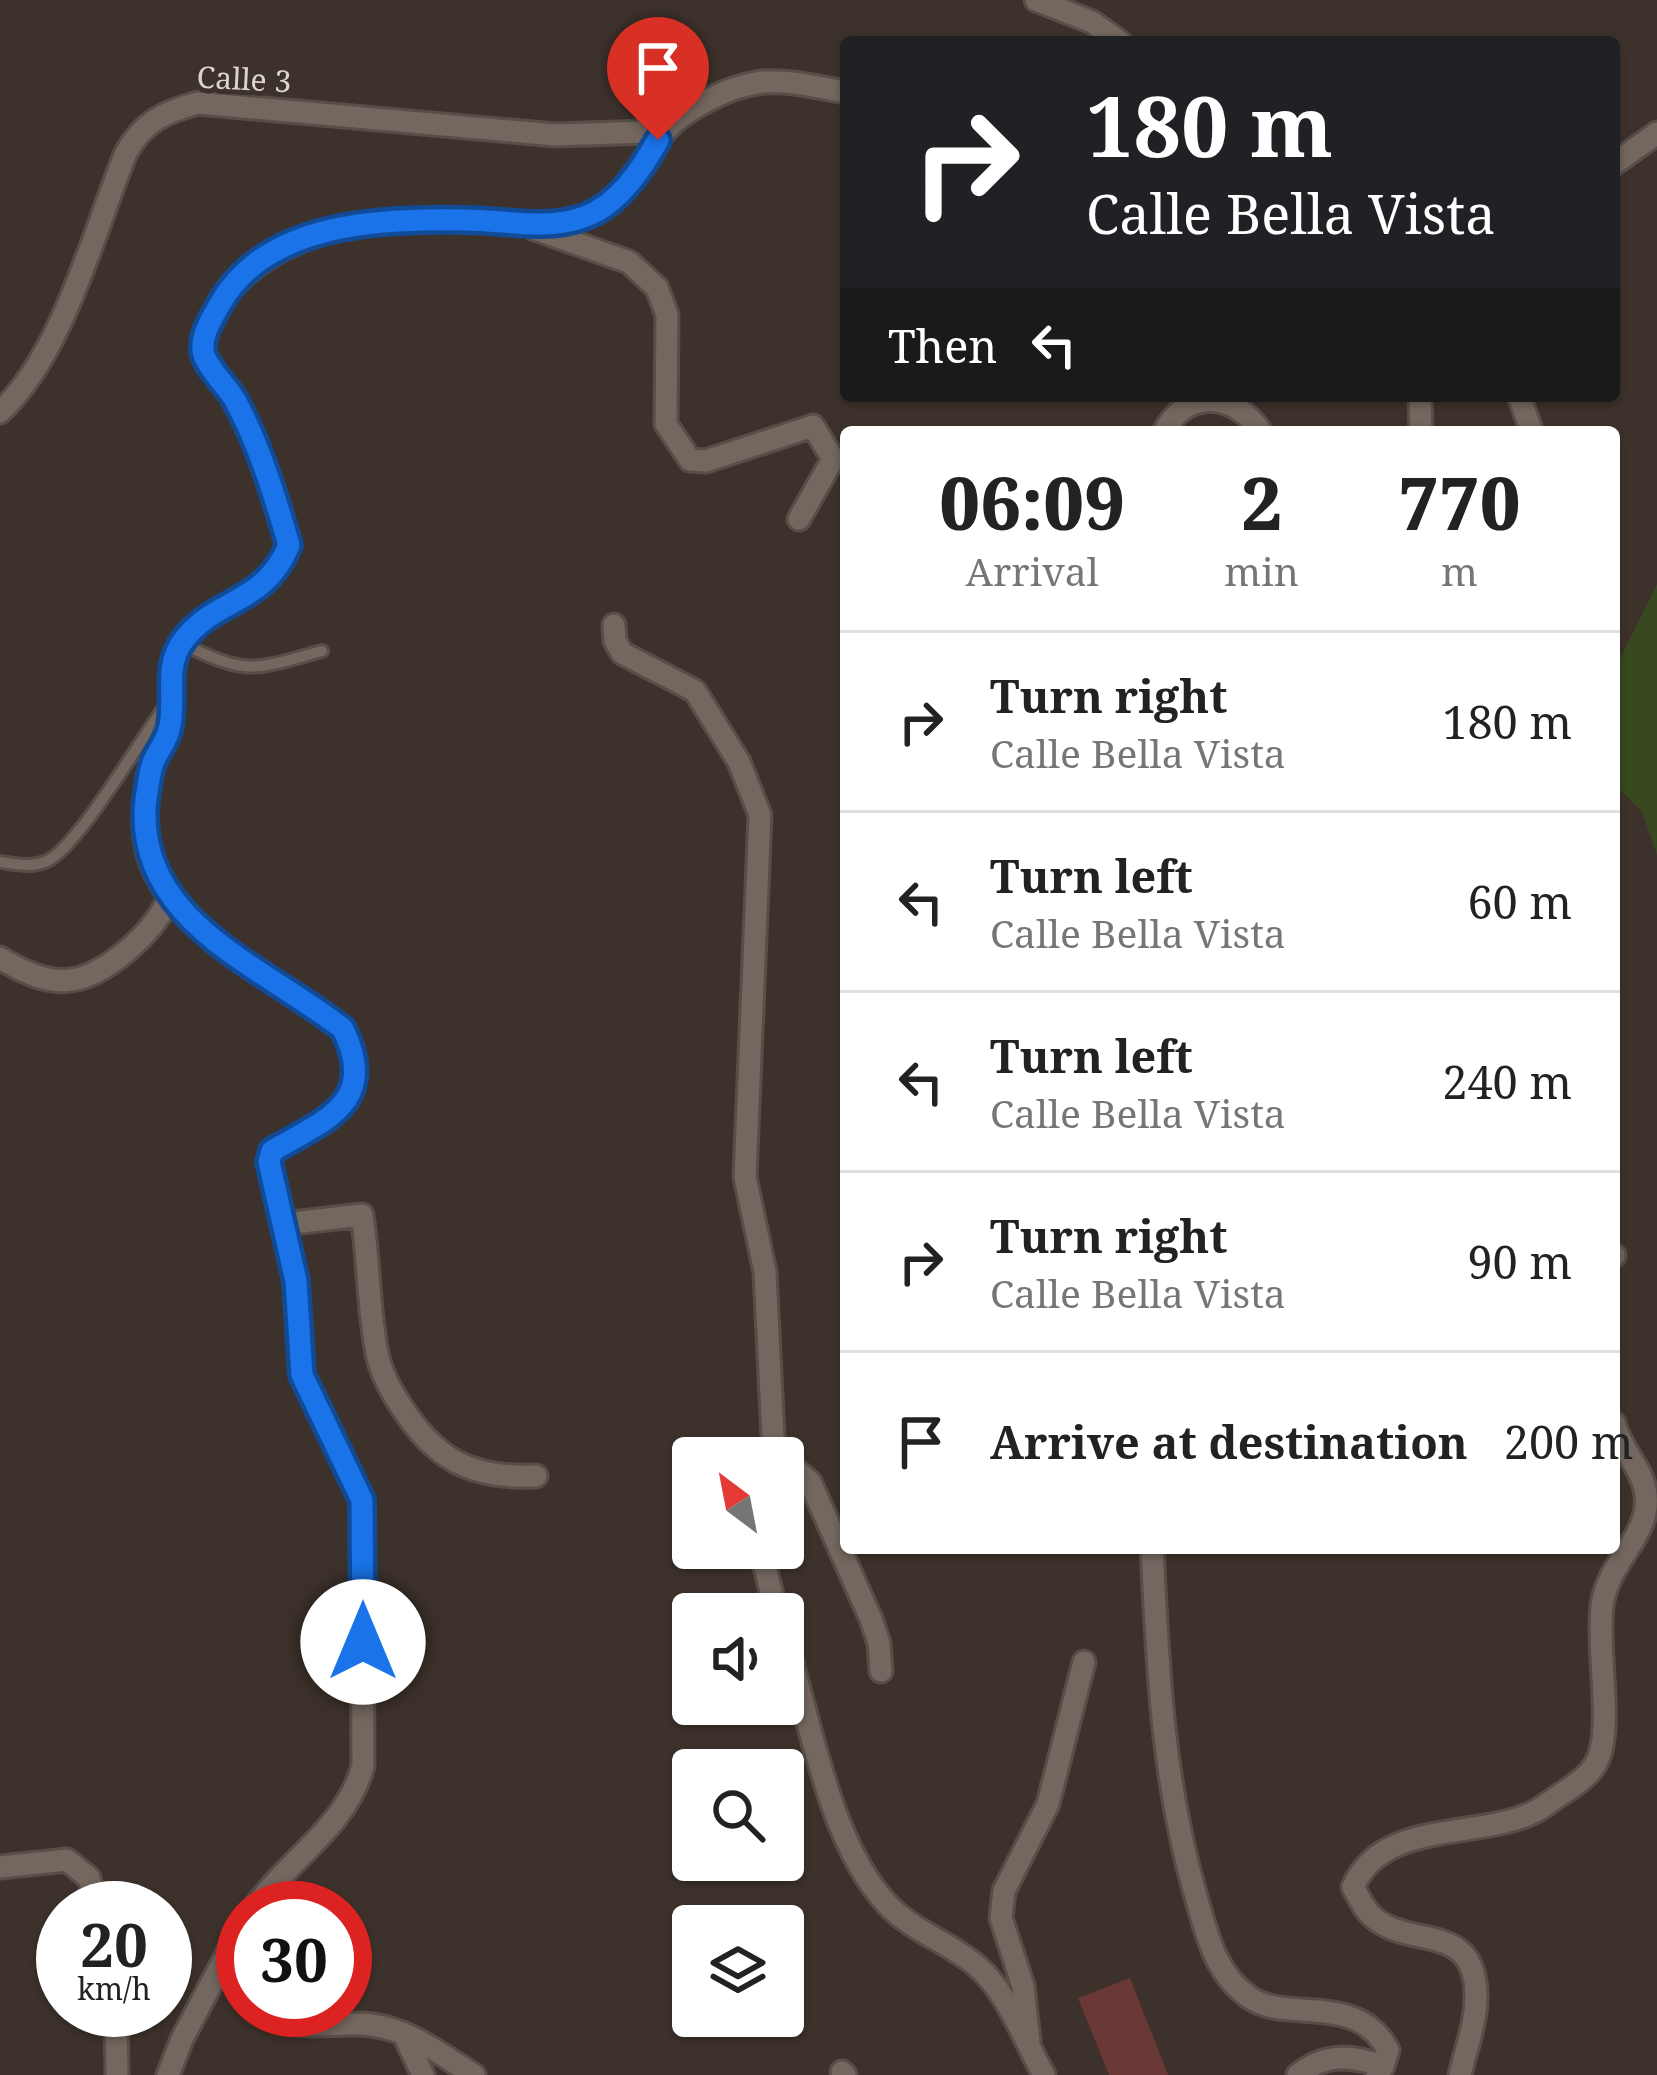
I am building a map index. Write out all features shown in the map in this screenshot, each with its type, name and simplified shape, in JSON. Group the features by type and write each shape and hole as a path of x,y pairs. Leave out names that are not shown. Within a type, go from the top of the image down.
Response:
{"street":[{"path":"1036,0 1092,22 1112,36"},
{"path":"280,1881 343,1810 362,1766 362,1500 302,1375 296,1281 269,1162 272,1151 341,1109 352,1094 353,1049 343,1029 227,952 170,898 151,861 144,830 153,764 170,730 172,672 181,643 199,623 252,594 281,564 289,545 236,402 204,354 206,328 224,297 251,266 290,243 339,227 447,220 553,224 586,217 614,198 641,170 663,133 729,92 763,82 840,91"},
{"name":"Calle 3","path":"0,412 28,381 59,328 138,131 164,112 197,104 555,135 663,133"},
{"path":"1620,160 1657,133"},
{"path":"513,222 629,262 658,288 668,315 666,424 690,460 706,461 813,426 833,459 799,519"},
{"path":"1167,426 1188,405 1198,402"},
{"path":"1228,402 1256,426"},
{"path":"614,625 622,653 695,691 739,763 760,815 745,1177 765,1272 777,1437"},
{"path":"0,958 29,974 58,981 88,979 147,932 170,898"},
{"path":"284,1224 362,1215 377,1357 418,1433 441,1454 472,1470 501,1478 536,1476"},
{"path":"1460,2075 1475,2019 1477,1989 1470,1963 1457,1948 1435,1937 1375,1920 1353,1887 1360,1870 1384,1850 1531,1814 1591,1773 1601,1751 1602,1606 1612,1569 1646,1516 1645,1490 1620,1436"},
{"path":"804,1477 840,1549"},
{"path":"842,1554 879,1643 880,1671"},
{"path":"1152,1554 1164,1745 1175,1825 1215,1958 1252,2000 1271,2008 1335,2013 1364,2025 1381,2037 1388,2050 1380,2071 1354,2056 1328,2058 1298,2075"},
{"path":"1029,2048 1024,1986 1001,1918 1004,1891 1048,1804 1084,1662"},
{"path":"804,1706 850,1846 885,1903 978,1967 1000,1994 1044,2075"},
{"path":"0,1867 67,1860 90,1881"},
{"path":"168,2075 216,1975"},
{"path":"372,2025 403,2033 442,2052 474,2075"},
{"path":"403,2033 423,2075"},
{"path":"116,2037 117,2075"}],"lane":[{"path":"181,643 233,666 254,669 322,651"},
{"path":"0,862 31,866 48,861 62,849 170,699"}],"green space":[{"path":"1657,584 1657,855 1642,812 1620,789 1620,659"}],"building":[{"path":"1130,1978 1168,2075 1109,2075 1078,1998"}],"route":[{"path":"363,1642 362,1500 302,1375 296,1281 269,1162 272,1151 341,1109 352,1094 353,1049 343,1029 227,952 170,898 151,861 144,830 153,764 170,730 172,672 181,643 199,623 252,594 281,564 289,545 236,402 204,354 206,328 224,297 251,266 290,243 339,227 426,220 553,224 586,217 614,198 641,170 658,140"}]}
